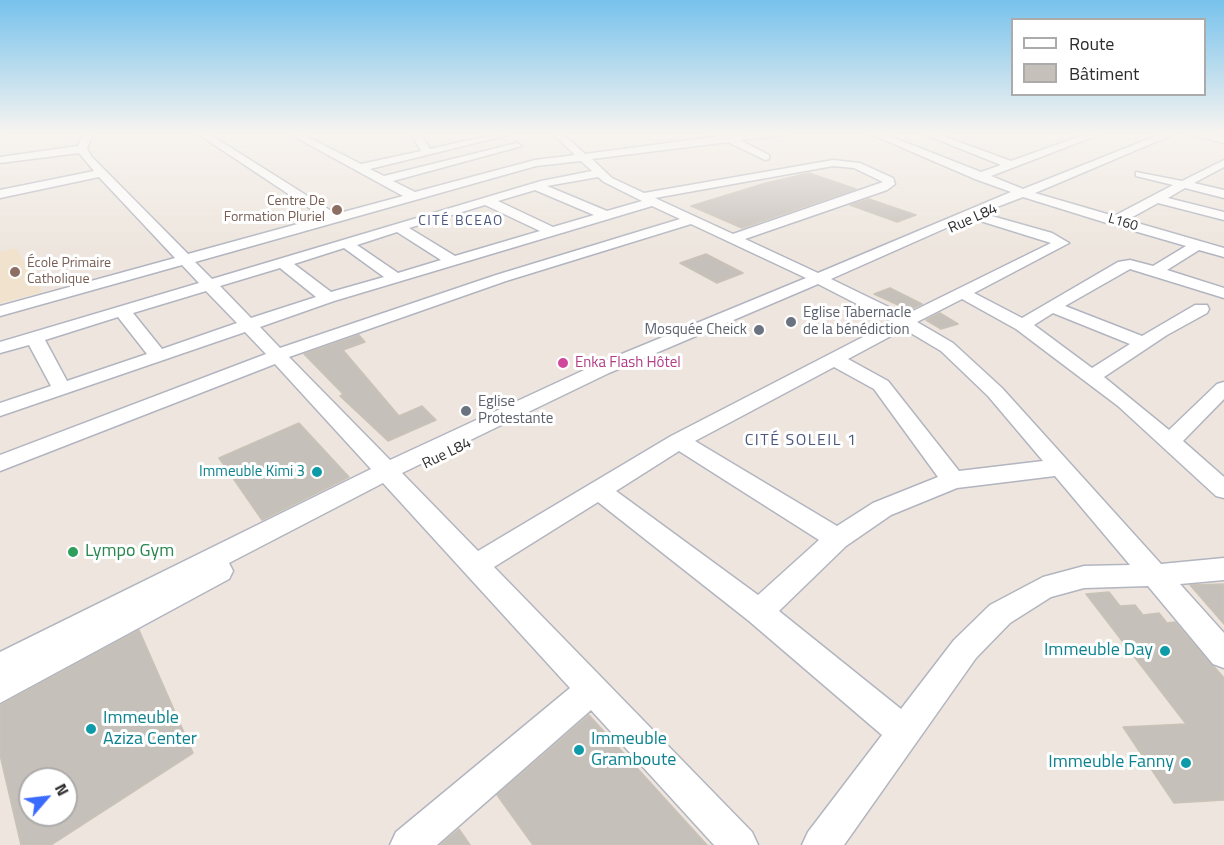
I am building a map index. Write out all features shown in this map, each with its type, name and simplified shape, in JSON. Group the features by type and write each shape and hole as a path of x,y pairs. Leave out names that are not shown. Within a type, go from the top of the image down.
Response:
{"street":[{"path":"261,171 333,218"},
{"path":"367,171 413,195"},
{"path":"383,180 417,171"},
{"path":"0,311 501,171"},
{"path":"0,410 328,298 604,215 646,199 788,171"},
{"path":"732,239 889,184 888,180 870,171"},
{"name":"L160","path":"966,171 1023,193 1224,253"},
{"path":"979,177 994,171"},
{"path":"1023,193 1076,171"},
{"path":"1114,220 1209,171"},
{"path":"0,194 102,173 739,845"},
{"path":"0,348 536,186 601,173 621,187 824,281 938,341 995,392 1224,654"},
{"path":"1140,174 1224,194"},
{"path":"536,186 604,215"},
{"name":"Rue L84","path":"824,281 979,216 1024,196 1023,193"},
{"name":"Rue L84","path":"0,667 389,476 1006,197 1023,193"},
{"path":"1158,199 1224,216"},
{"path":"487,201 551,231"},
{"path":"476,566 679,441 833,359 1062,243 1047,236 979,216"},
{"path":"0,463 260,364 277,355 501,278 691,220"},
{"path":"398,228 451,260"},
{"path":"345,243 394,277"},
{"path":"1155,271 1198,245"},
{"path":"282,262 328,298"},
{"path":"1022,325 1123,265 1155,271 1224,293"},
{"path":"964,294 1022,325 1092,376 1224,490"},
{"path":"1052,307 1144,343"},
{"path":"1092,376 1161,331 1201,309"},
{"path":"122,311 158,356"},
{"path":"34,337 62,389"},
{"path":"833,359 881,385 953,480"},
{"path":"1169,442 1224,388"},
{"path":"679,441 837,539"},
{"path":"759,612 837,539 882,509 953,480 1062,467"},
{"name":"Rue L84","path":"0,688 389,476"},
{"path":"600,491 759,612 903,731"},
{"path":"821,845 965,649 1000,614 1043,588 1084,577 1155,575 1224,569"},
{"path":"409,845 591,690"}],"shaded area":[{"name":"École Primaire Catholique","path":"16,248 42,292 0,303 0,252"}],"building":[{"path":"809,173 856,189 742,228 691,206 766,183"},
{"path":"869,199 916,215 897,222 850,205"},
{"path":"706,254 743,273 717,283 680,263"},
{"path":"890,288 922,304 909,310 874,294"},
{"path":"940,313 958,324 941,329 926,320"},
{"path":"359,335 365,342 343,350 399,416 422,406 436,420 388,441 340,396 343,394 304,354"},
{"name":"Immeuble Kimi 3","path":"299,423 349,477 262,520 219,458"},
{"path":"1224,584 1224,624 1190,585"},
{"path":"1109,592 1120,606 1135,605 1143,615 1159,613 1167,623 1175,622 1224,678 1224,800 1174,803 1123,727 1186,724 1086,594"},
{"name":"Immeuble Aziza Center","path":"139,630 193,753 51,845 21,845 0,755 0,705"},
{"name":"Immeuble Gramboute","path":"589,715 707,845 533,845 497,795"},
{"path":"459,829 470,845 440,845"}],"place":[{"name":"Centre De Formation Pluriel","path":"337,210"},
{"name":"École Primaire Catholique","path":"15,272"},
{"name":"Eglise Tabernacle de la bénédiction","path":"791,322"},
{"name":"Mosquée Cheick","path":"759,330"},
{"name":"Enka Flash Hôtel","path":"563,363"},
{"name":"Eglise Protestante","path":"466,411"},
{"name":"Immeuble Kimi 3","path":"317,472"},
{"name":"Lympo Gym","path":"73,552"},
{"name":"Immeuble Day","path":"1165,651"},
{"name":"Immeuble Aziza Center","path":"91,729"},
{"name":"Immeuble Gramboute","path":"579,750"},
{"name":"Immeuble Fanny","path":"1186,763"}],"district":[{"name":"CITÉ BCEAO","path":"461,222"},
{"name":"CITÉ SOLEIL 1","path":"801,441"}]}
